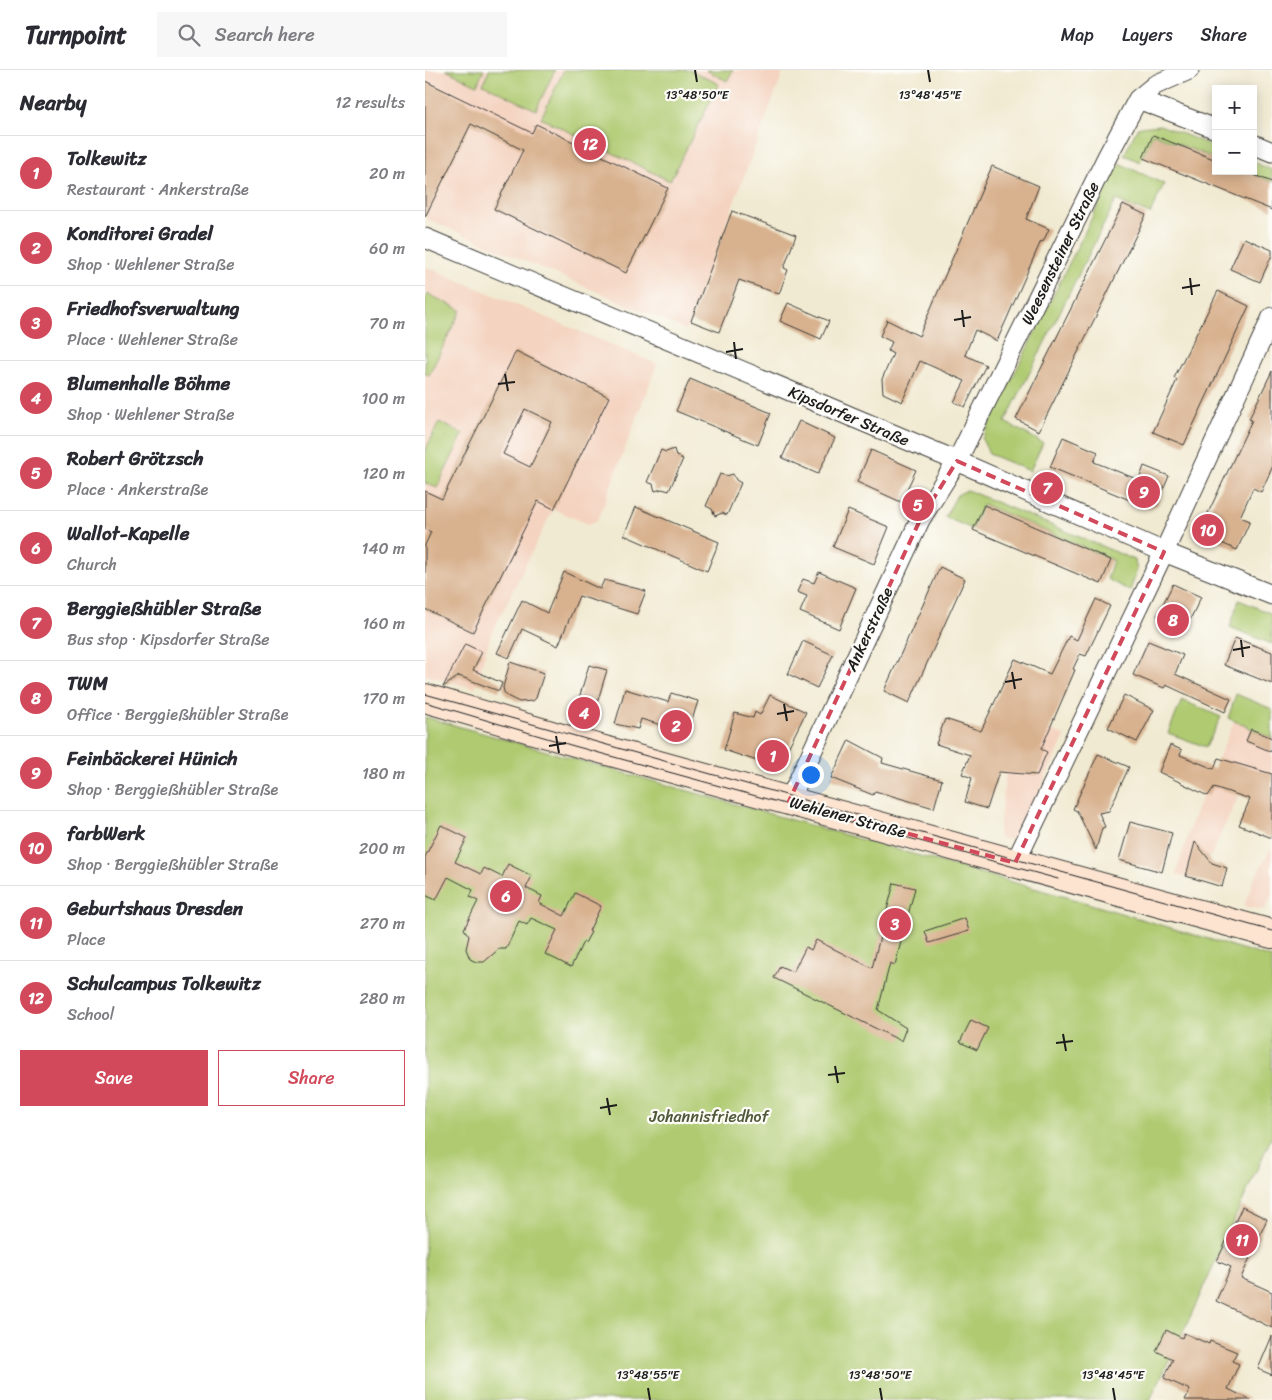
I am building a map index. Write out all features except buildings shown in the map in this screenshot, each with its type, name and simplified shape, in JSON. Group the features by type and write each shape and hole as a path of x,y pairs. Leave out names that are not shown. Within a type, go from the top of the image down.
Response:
{"main road":[{"name":"Wehlener Straße","path":"425,698 789,801 1272,934"}],"street":[{"name":"Weesensteiner Straße","path":"957,461 1137,98 1155,85 1189,70"},
{"path":"1137,98 1212,128"},
{"path":"1257,146 1272,152"},
{"name":"Kipsdorfer Straße","path":"425,238 957,461 1164,552 1272,595"},
{"path":"1015,863 1164,552 1272,317"},
{"name":"Ankerstraße","path":"789,801 920,520 957,461"}],"highlighted area":[{"path":"957,461 1164,552 1015,863 789,801 920,520"}],"shaded area":[{"path":"425,70 784,70 686,330 425,218"},
{"path":"425,266 657,364 599,517 596,521 588,524 553,509 490,637 475,688 425,675"},
{"path":"1013,713 1065,736 1017,837 1008,840 998,837"},
{"path":"1234,721 1272,738 1272,786 1239,795 1210,857 1206,856 1200,860 1194,879 1176,874 1191,824"},
{"path":"1272,847 1272,894 1265,910 1244,906 1253,881"}],"green space":[{"path":"446,70 484,70 477,85"},
{"path":"489,70 555,70 536,110 483,84"},
{"path":"564,70 690,70 719,84 670,181 541,118"},
{"path":"706,70 733,70 727,81"},
{"path":"1160,125 1212,145 1212,157 1153,134 1140,162 1124,155 1138,127"},
{"path":"1119,163 1164,184 1150,214 1116,200 1005,422 1043,443 1030,471 989,454 982,439"},
{"path":"1257,164 1272,170 1272,182 1255,175 1257,175"},
{"path":"428,294 461,310 429,375 425,373 425,300"},
{"path":"439,422 463,434 437,488 425,483 425,451"},
{"path":"967,490 1135,560 1137,570 1130,591 1107,579 1113,560 983,504 972,529 945,517 957,495"},
{"path":"1239,600 1272,614 1272,644 1230,627"},
{"path":"1236,694 1272,709 1272,738 1228,718"},
{"path":"1182,700 1221,717 1206,747 1168,733"},
{"name":"Johannisfriedhof","path":"425,717 1087,903 1272,958 1272,1136 1187,1324 1150,1400 425,1400"}],"tram line":[{"path":"425,694 1272,931"},
{"path":"425,702 574,746 1058,879"}],"place":[{"name":"Schulcampus Tolkewitz","path":"590,144"},
{"name":"Berggießhübler Straße","path":"1047,488"},
{"name":"Feinbäckerei Hünich","path":"1144,492"},
{"name":"Robert Grötzsch","path":"918,505"},
{"name":"farbWerk","path":"1208,530"},
{"name":"TWM","path":"1173,620"},
{"name":"Blumenhalle Böhme","path":"584,713"},
{"name":"Konditorei Gradel","path":"676,726"},
{"name":"Tolkewitz","path":"773,756"},
{"name":"Wallot-Kapelle","path":"506,896"},
{"name":"Friedhofsverwaltung","path":"895,924"},
{"name":"Geburtshaus Dresden","path":"1242,1240"}]}
